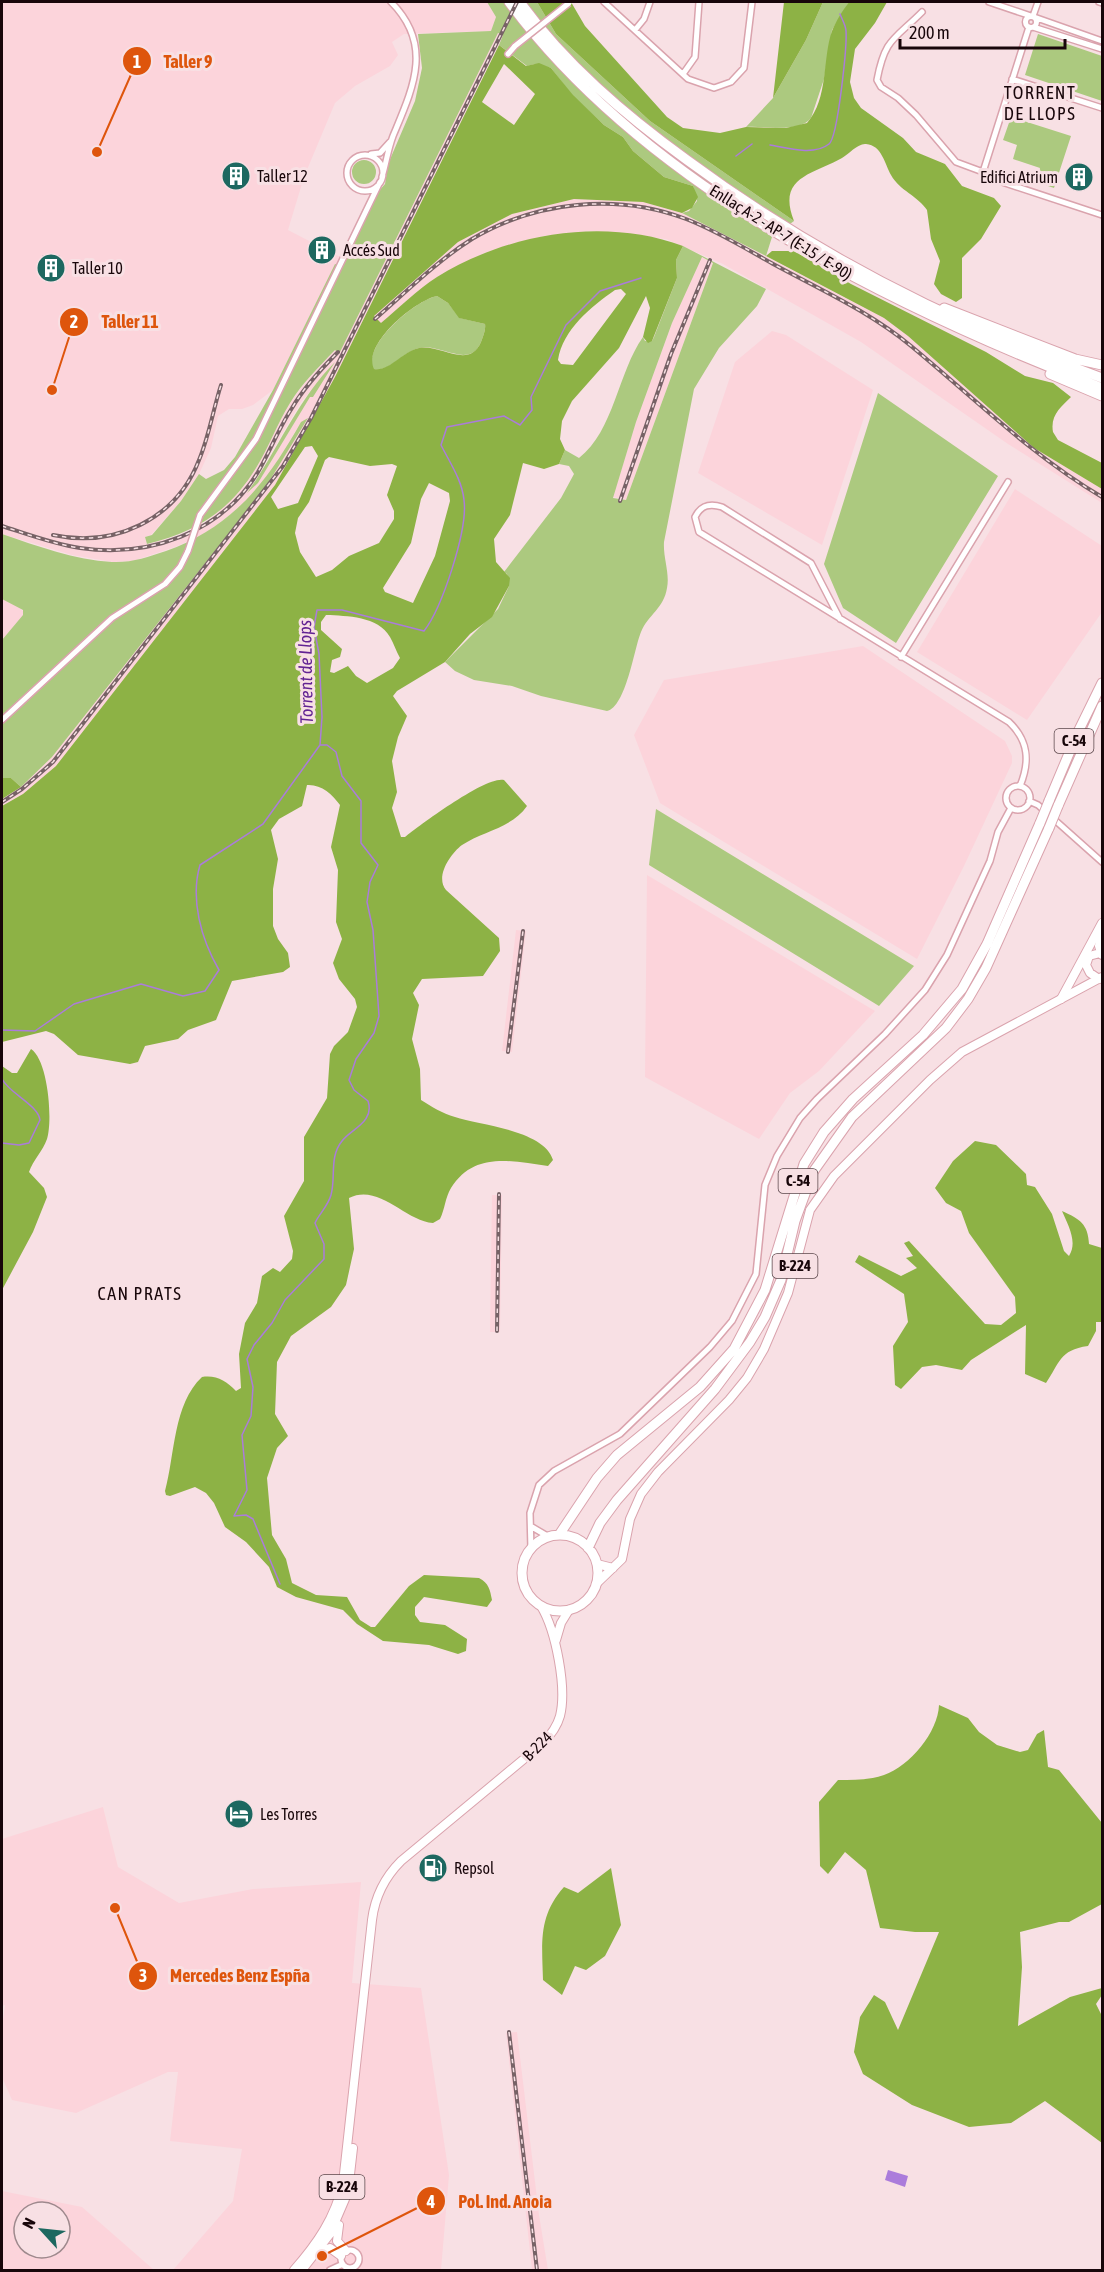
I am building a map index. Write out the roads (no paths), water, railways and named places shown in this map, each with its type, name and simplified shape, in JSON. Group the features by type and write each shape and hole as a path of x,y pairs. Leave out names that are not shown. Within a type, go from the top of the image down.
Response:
{"highway":[{"name":"Enllaç A-2 - AP-7 (E-15 / E-90)","path":"509,2 568,72 629,128 721,197 852,277 1102,388"},
{"name":"Enllaç A-2 - AP-7 (E-15 / E-90)","path":"520,2 577,67 658,139 759,211 923,308 1102,378"},
{"path":"923,308 953,310 1075,359 1102,365"},
{"path":"923,308 948,329 1102,396"},
{"name":"C-54","path":"588,1548 600,1523 616,1500 715,1389 750,1342 765,1317 781,1280 795,1221 813,1172 852,1117 946,1028 968,999 987,968 1049,828 1053,803 1078,732 1102,684"},
{"name":"C-54","path":"559,1535 597,1478 617,1455 639,1434 700,1386 734,1349 765,1290 790,1202 804,1164 824,1132 853,1099 923,1035 962,989 987,944 1040,823 1053,803 1102,706"},
{"path":"531,1549 549,1537 570,1536 588,1548 597,1564 596,1584"},
{"name":"B-224","path":"531,1549 522,1569 523,1580 532,1599 541,1606"},
{"name":"B-224","path":"569,1610 586,1601 596,1584"},
{"path":"541,1606 550,1610 569,1610"}],"main road":[{"path":"1061,999 1102,924"},
{"path":"1101,978 1090,974 1086,965 1089,956 1101,954 1099,940 1102,928"},
{"name":"B-224","path":"596,1584 622,1558 630,1519 641,1494 658,1472 729,1400 747,1378 764,1349 788,1293 810,1210 823,1189 946,1064 989,1036 1101,978"},
{"path":"597,1564 613,1568"},
{"name":"B-224","path":"294,2271 322,2235 339,2201 356,2076 373,1910 382,1884 401,1861 543,1744 554,1728 561,1711 556,1641 541,1606"},
{"name":"B-224","path":"556,1641 561,1623 569,1610"},
{"name":"B-224","path":"302,2271 318,2252 341,2211 352,2165 356,2076"},
{"path":"341,2211 336,2235 344,2257"},
{"path":"318,2252 330,2248 344,2257"}],"street":[{"path":"2,720 112,618 165,584 180,567 200,515 256,439 381,180 393,138 412,93 416,70 410,30 391,2"},
{"path":"508,54 569,2"},
{"path":"604,2 682,74 698,84 714,88 731,82 741,74 747,61 752,2"},
{"path":"635,30 644,20 650,2"},
{"path":"682,74 695,57 699,2"},
{"path":"988,2 1102,40"},
{"path":"1038,2 1033,16 1026,21 1031,27 1102,50"},
{"path":"921,12 892,38 881,59 877,80 881,87 898,98 916,115 956,162 983,172 987,177 1102,215"},
{"path":"983,172 1012,79 1031,27 1037,22 1033,16"},
{"path":"1012,79 1102,108"},
{"path":"367,211 367,197 348,181 347,170 353,159 364,154 380,153 393,138"},
{"path":"364,154 379,161 381,180"},
{"path":"361,191 372,189 381,180"},
{"path":"900,657 1008,482"},
{"path":"840,619 811,563 722,507 710,504 701,508 695,517 699,532 1016,729 1027,753 1026,769 1020,786"},
{"path":"1020,786 1027,790 1029,801 1022,809 1011,808 1006,801 1007,793 1012,788 1020,786"},
{"path":"1029,801 1042,808 1102,862"},
{"path":"531,1549 530,1513 539,1485 554,1471 620,1434 710,1347 732,1321 756,1274 765,1185 777,1156 800,1118 892,1027 925,990 947,955 990,861 998,832 1011,808"},
{"path":"532,1527 549,1537"},
{"path":"330,2271 344,2257"}],"waterway":[{"name":"Torrent de Llops","path":"770,145 816,150 829,144 836,126 846,40 846,31 840,14"},
{"name":"Torrent de Llops","path":"736,156 752,144"},
{"name":"Torrent de Llops","path":"2,1030 35,1031 74,1004 141,984 183,996 205,991 219,970 207,945 199,919 196,891 200,865 263,824 320,745 322,717 319,654 314,627 317,610 342,610 424,631 446,587 458,549 464,513 461,486 441,445 447,427 504,416 520,425 532,410 531,397 566,325 600,291 641,278"},
{"path":"280,1584 253,1519 246,1515 234,1516 247,1490 242,1435 251,1416 253,1387 247,1359 285,1300 324,1259 324,1244 315,1223 331,1195 334,1160 338,1147 365,1120 368,1114 368,1101 354,1090 349,1080 356,1059 374,1033 379,1016 373,930 367,902 370,882 378,865 361,843 361,801 342,776 336,752 327,745 320,745"},
{"path":"2,1079 11,1090 34,1109 40,1120 29,1143 19,1145 2,1143"}],"railway":[{"path":"2,802 22,789 53,762 283,466 311,418 517,2"},
{"path":"375,319 446,257 472,239 523,216 577,205 605,204 660,211 686,219 720,235 845,302 879,323 911,346 1051,463 1102,497"},
{"path":"620,501 671,354 710,260"},
{"path":"2,526 60,544 106,550 132,549 181,537 224,511 243,493 258,472 297,400 313,378 338,352"},
{"path":"53,535 76,538 120,533 159,514 189,481 206,442 221,385"},
{"path":"508,1052 523,931"},
{"path":"497,1331 499,1194"},
{"path":"509,2032 537,2270"}],"place":[{"name":"Taller 9","path":"97,152"},
{"name":"Taller 12","path":"236,176"},
{"name":"Edifici Atrium","path":"1079,177"},
{"name":"Accés Sud","path":"322,250"},
{"name":"Taller 10","path":"51,268"},
{"name":"Taller 11","path":"52,390"},
{"name":"Les Torres","path":"239,1814"},
{"name":"Repsol","path":"433,1868"},
{"name":"Mercedes Benz Espña","path":"115,1908"},
{"name":"Pol. Ind. Anoia","path":"322,2256"}],"district":[{"name":"TORRENT DE LLOPS","path":"1040,103"},
{"name":"CAN PRATS","path":"140,1294"}]}
